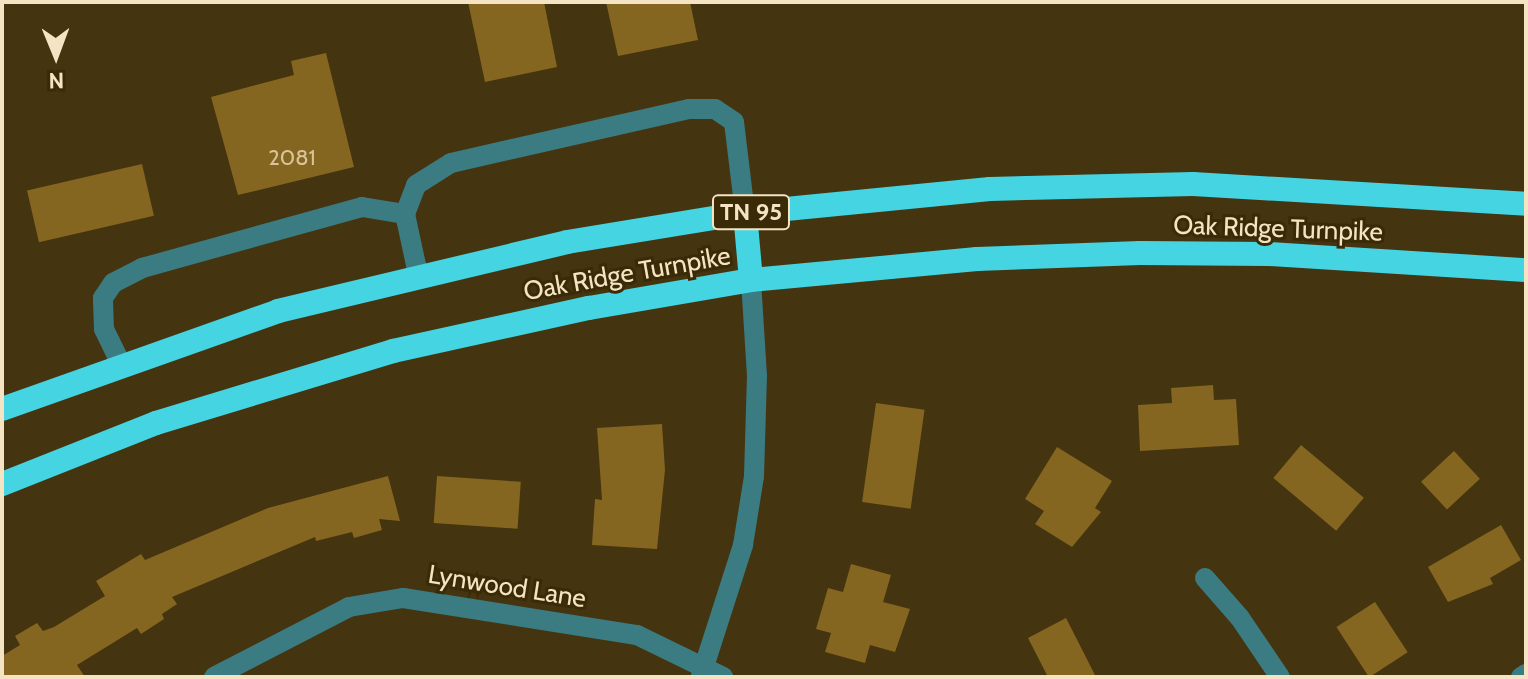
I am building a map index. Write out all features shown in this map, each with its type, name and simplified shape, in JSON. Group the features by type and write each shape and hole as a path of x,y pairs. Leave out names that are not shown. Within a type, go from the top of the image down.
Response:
{"highway":[{"name":"Oak Ridge Turnpike","path":"2,409 121,364 278,311 418,274 567,242 745,213 990,189 1165,185 1526,204"},
{"path":"745,213 751,280"},
{"name":"Oak Ridge Turnpike","path":"2,484 156,423 393,351 589,308 751,280 977,259 1140,253 1269,254 1526,270"}],"street":[{"path":"418,274 405,214 416,185 451,163 689,109 715,109 734,122 745,213"},
{"path":"121,364 104,329 103,298 113,283 142,268 362,207 405,214"},
{"path":"710,674 743,545 754,476 757,364 751,280"},
{"path":"1205,578 1240,618 1280,677"},
{"name":"Lynwood Lane","path":"214,677 349,607 403,598 637,635 710,674"}],"building":[{"path":"468,2 544,2 557,67 485,82"},
{"path":"606,2 690,2 698,40 618,56"},
{"path":"326,53 354,167 238,195 211,97 294,75 291,61"},
{"path":"142,164 154,216 39,242 27,191"},
{"path":"1213,385 1214,400 1236,399 1239,445 1140,451 1138,405 1172,403 1171,388"},
{"path":"876,403 925,410 911,509 862,502"},
{"path":"662,424 665,470 657,549 592,545 595,499 602,500 597,428"},
{"path":"1301,445 1364,498 1336,531 1273,478"},
{"path":"1057,447 1112,481 1095,508 1101,512 1072,547 1035,524 1044,511 1025,499"},
{"path":"1454,451 1480,479 1447,509 1421,482"},
{"path":"388,476 400,521 379,519 382,530 354,538 352,532 316,541 315,537 172,597 177,604 162,614 164,619 141,634 137,628 77,665 85,677 2,677 2,656 20,645 15,636 37,623 43,631 54,627 105,596 96,581 141,554 145,560 268,508"},
{"path":"437,476 521,482 518,529 434,523"},
{"path":"1501,525 1521,560 1490,578 1493,584 1448,602 1428,567"},
{"path":"851,564 891,575 883,602 910,609 895,652 870,645 865,663 825,652 831,633 816,629 828,588 843,592"},
{"path":"1375,602 1408,652 1369,677 1336,627"},
{"path":"1066,618 1096,677 1048,677 1028,638"}]}
